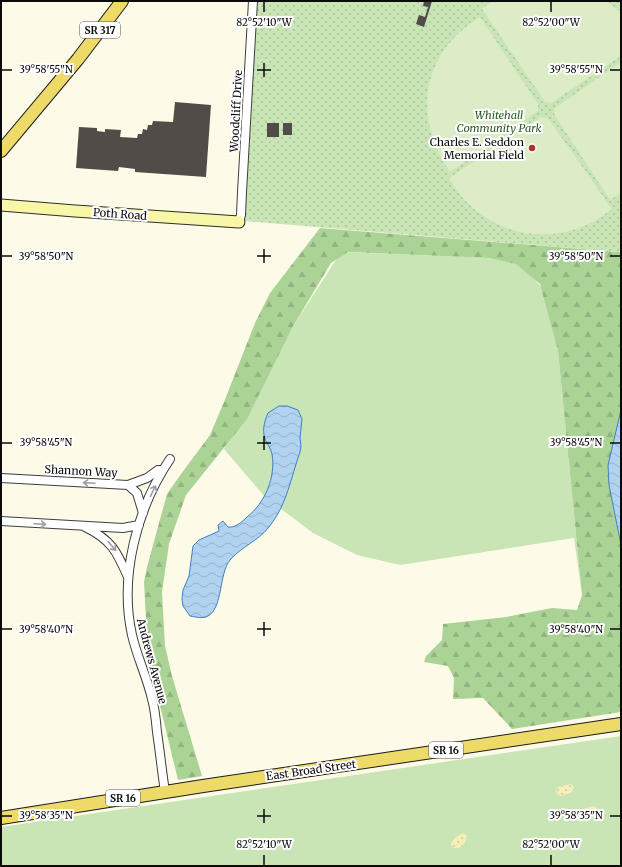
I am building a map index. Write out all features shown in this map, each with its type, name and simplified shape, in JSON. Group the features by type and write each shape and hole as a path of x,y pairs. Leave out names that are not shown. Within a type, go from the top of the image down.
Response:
{"main road":[{"name":"SR 317","path":"1,151 78,59 122,1"},
{"name":"East Broad Street","path":"1,818 621,724"}],"street":[{"name":"Woodcliff Drive","path":"239,222 241,216 253,1"},
{"name":"Poth Road","path":"1,205 239,222"},
{"name":"Andrews Avenue","path":"165,792 152,699 138,658 130,624 128,578 132,554 143,513 162,470 170,459"},
{"name":"Andrews Avenue","path":"128,486 147,478 158,470 162,470"},
{"name":"Shannon Way","path":"1,478 128,486 137,493 143,513"},
{"path":"1,521 123,528 139,525"},
{"path":"82,526 96,533 113,547 120,557 128,578"}],"green space":[{"name":"Whitehall Community Park","path":"257,1 621,1 621,250 619,252 244,221"},
{"path":"492,1 606,1 621,12 621,56 551,103 545,102 482,9"},
{"name":"Charles E. Seddon Memorial Field","path":"480,17 538,104 538,111 450,172 438,151 430,130 427,108 429,87 435,67 445,49 460,32"},
{"path":"621,62 621,193 610,200 554,114 555,108"},
{"name":"Charles E. Seddon Memorial Field","path":"541,117 548,118 612,209 591,223 569,231 546,234 523,232 501,226 481,214 463,198 449,178"},
{"path":"320,228 619,252 621,250 621,410 609,485 621,545 621,712 512,729 483,698 453,699 454,678 448,666 424,662 426,656 442,640 443,624 506,617 552,608 577,610 582,595 558,351 540,284 516,264 490,258 348,252 331,263 292,328 247,419 186,495 169,544 162,592 165,646 172,676 202,776 178,780 148,656 144,582 147,567 167,494 210,435 255,323 270,293"},
{"path":"341,252 517,259 542,288 558,351 582,595 574,538 400,565 357,555 313,533 264,496 224,449 292,328"},
{"path":"621,736 621,866 1,866 1,827"}],"sand":[{"path":"571,784 574,787 572,792 561,796 557,794 556,791 558,787"},
{"path":"594,806 597,808 594,812 586,816 580,814 580,810"},
{"path":"463,833 467,835 464,845 460,848 454,848 451,843 457,836"},
{"path":"260,838 271,844 271,848 261,849 250,845 250,840"}],"water":[{"path":"279,406 287,406 298,410 302,419 300,452 288,491 280,510 265,532 234,555 230,560 224,573 219,598 213,612 208,616 199,618 190,616 183,606 182,599 183,590 189,576 193,546 199,540 219,531 218,525 223,521 228,527 233,527 241,523 264,497 271,480 273,463 272,453 264,435 264,424 268,413"},
{"path":"621,410 621,545 609,485 608,465"}],"building":[{"path":"424,1 432,1 424,27 416,24 419,15 425,17 428,7 423,6"},
{"path":"175,102 211,105 206,177 135,172 135,169 119,167 118,171 76,168 79,127 97,128 97,131 105,132 105,129 121,130 120,137 137,138 138,134 142,134 143,129 147,130 148,125 152,125 153,121 173,122"},
{"path":"267,123 279,123 279,137 267,137"},
{"path":"283,123 292,123 292,135 283,135"}],"place":[{"name":"Charles E. Seddon Memorial Field","path":"532,148"}]}
